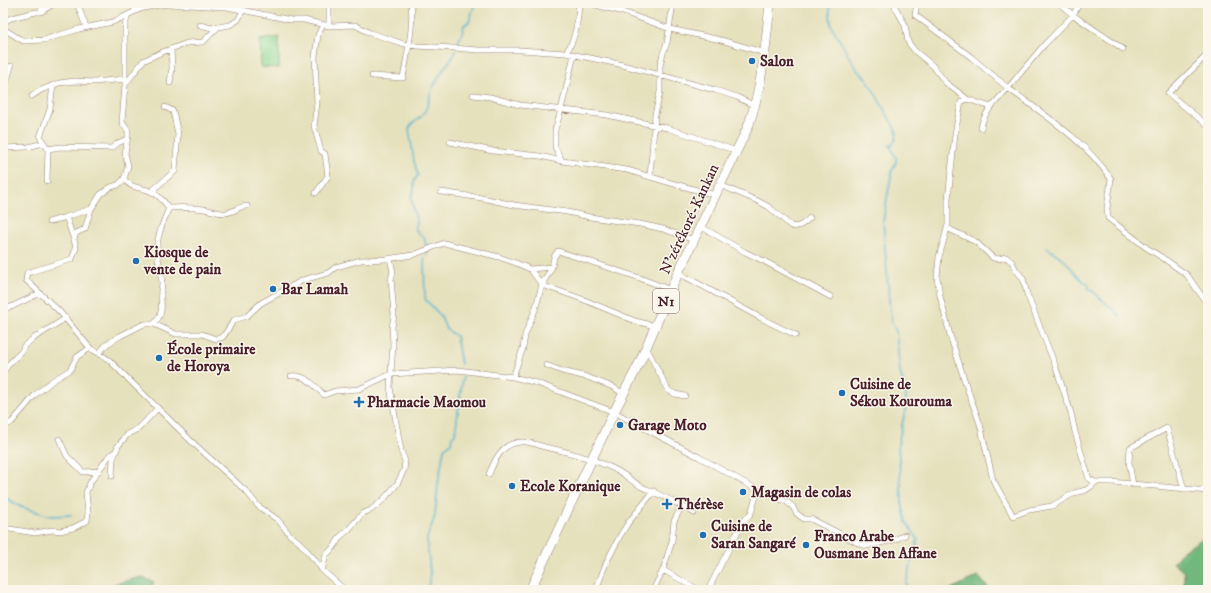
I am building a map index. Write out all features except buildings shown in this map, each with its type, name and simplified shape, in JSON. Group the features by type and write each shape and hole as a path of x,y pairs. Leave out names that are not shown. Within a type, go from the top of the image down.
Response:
{"highway":[{"name":"N'zérékoré-Kankan","path":"530,590 646,347 700,226 748,128 755,106 765,53 770,3"}],"street":[{"path":"41,12 42,3"},
{"path":"70,3 53,4 41,12 11,18 3,23 4,28 23,40 44,40 86,27 113,22 137,10 152,6 169,4 227,7 290,20 304,20 329,26 355,25 370,33 409,45 478,50 520,50 566,53 619,64 659,75 737,97 755,106"},
{"path":"77,3 86,27"},
{"path":"128,3 137,10"},
{"path":"329,3 329,26"},
{"path":"372,76 403,78 409,45 412,12 411,3"},
{"path":"566,53 574,39 579,12 579,3"},
{"path":"588,3 624,12 670,28 721,40 765,53"},
{"path":"650,177 654,126 660,92 659,75 663,53 668,43 673,3"},
{"path":"893,3 905,25 908,42 915,51 933,66 946,83 967,99 991,107"},
{"path":"917,3 915,15 971,57 1084,147 1103,166 1111,179 1107,208 1108,218 1147,248 1187,275 1208,305"},
{"path":"1059,3 1073,15 1123,49"},
{"path":"981,128 982,121 991,107 1044,45 1073,15 1080,3"},
{"path":"200,25 212,28 230,25 238,20 243,10"},
{"path":"74,240 76,233 85,229 92,209 101,194 110,187 118,185 124,179 128,166 125,153 128,131 122,122 125,82 125,25 128,15"},
{"path":"316,193 328,176 325,154 321,151 314,126 317,103 314,57 318,35 323,24"},
{"path":"32,96 59,83 75,81 125,82 143,61 187,43 203,42 218,27"},
{"path":"170,49 172,68 170,83"},
{"path":"562,160 555,147 554,130 561,110 574,55"},
{"path":"1207,58 1172,87 1168,93 1208,126"},
{"path":"3,88 6,84 11,66"},
{"path":"47,181 48,149 40,137 50,109 53,86"},
{"path":"472,95 520,105 607,115 667,128 737,151"},
{"path":"967,99 961,102 955,134 948,199 947,228 939,257 937,277 940,296 950,335 980,424 993,480 1013,516 1029,510 1052,506 1074,493 1086,490 1095,482"},
{"path":"155,194 154,188 175,171 177,159 178,134 173,111 165,108"},
{"path":"48,149 60,147 112,148 118,143 128,139"},
{"path":"450,142 493,151 540,156 627,170 716,194"},
{"path":"3,148 28,147 44,143"},
{"path":"124,179 129,185 138,189 149,190 165,202 169,208"},
{"path":"720,185 769,207 791,226 802,226 810,218"},
{"path":"441,192 482,198 514,205 640,224 663,229 694,240"},
{"path":"169,208 192,208 225,214 234,211 241,206 247,206"},
{"path":"154,324 160,317 162,306 160,294 162,285 161,270 157,257 157,244 160,228 169,208"},
{"path":"49,222 92,209"},
{"path":"66,217 76,248 72,259 27,273 26,280 66,318 90,348 109,360 191,441 247,492 258,506 278,520 290,535 299,542 316,561 322,570 345,590"},
{"path":"700,226 726,242 831,297"},
{"path":"947,228 976,242 993,258 999,259 1006,257 1012,262 1016,270 1023,278 1027,294 1055,365 1071,413 1089,479 1095,482 1111,482 1208,492"},
{"path":"99,353 107,344 144,324 154,324 176,334 202,334 216,339 224,337 234,320 248,316 261,302 303,280 328,274 336,267 361,260 413,255 444,243 499,257 530,269 552,267"},
{"path":"513,377 542,285 552,267 554,257 558,251 640,278 671,290"},
{"path":"322,570 326,555 334,547 340,537 363,513 371,510 383,500 397,484 404,470 405,461 401,451 390,387 393,344 392,327 394,315 391,279 393,272 390,258"},
{"path":"530,269 542,285 582,299 635,321 655,326"},
{"path":"678,273 796,336"},
{"path":"3,308 11,307 40,293"},
{"path":"3,372 22,351 24,346 66,318"},
{"path":"646,347 668,390 675,394 685,396"},
{"path":"3,427 12,422 35,395 52,381 70,370 77,357 90,348"},
{"path":"546,365 562,371 587,377 612,387 624,394"},
{"path":"291,376 299,375 312,383 324,395 335,391 359,389 391,374 458,370 513,377 537,383 614,412 698,456 758,490 787,502 793,507 796,513 804,519 811,519 858,543 866,546 894,540 905,535"},
{"path":"112,476 113,459 118,446 128,434 139,428 158,408"},
{"path":"1133,485 1129,462 1130,448 1166,428 1184,489"},
{"path":"59,439 67,456 83,472 99,471"},
{"path":"489,474 500,452 521,442 593,459 694,513"},
{"path":"3,528 35,534 73,528 87,521 88,507 86,492 91,481 109,456 116,451"},
{"path":"716,590 709,589 736,535 744,521 751,513 758,490"},
{"path":"596,590 606,563 624,529 654,491"},
{"path":"653,590 663,570 672,541 674,521 682,506"},
{"path":"663,570 699,590"}],"green space":[{"path":"279,37 279,68 261,67 260,40"},
{"path":"1208,535 1208,590 1184,590 1184,572 1173,563 1183,551"},
{"path":"978,576 990,590 949,590"},
{"path":"141,577 154,582 149,590 102,590 110,585"}],"waterway":[{"path":"456,47 464,25 469,22 475,3"},
{"path":"829,3 831,25 856,69 867,79 897,132 895,141 890,145 896,158 896,162 892,171 883,221 892,324 896,331 900,373 906,390 906,406 898,445 902,502 906,522 918,539 906,583 907,590"},
{"path":"455,50 453,57 444,68 432,89 427,107 422,116 412,124 409,129 414,161 418,175 414,181 414,190 411,198 417,223 415,228 419,234 424,237 428,253 424,260 425,299 440,315 446,329 456,336 461,364"},
{"path":"1047,248 1063,259 1079,277 1088,284 1089,288 1120,316"},
{"path":"428,590 430,573 427,538 435,516 438,484 444,449 451,443 452,436 455,434 463,376"},
{"path":"3,496 21,507 51,516 71,515"}],"place":[{"name":"Salon","path":"752,61"},
{"name":"Kiosque de vente de pain","path":"136,261"},
{"name":"Bar Lamah","path":"273,289"},
{"name":"École primaire de Horoya","path":"159,358"},
{"name":"Cuisine de Sékou Kourouma","path":"842,393"},
{"name":"Pharmacie Maomou","path":"359,402"},
{"name":"Garage Moto","path":"620,425"},
{"name":"Ecole Koranique","path":"512,486"},
{"name":"Magasin de colas","path":"743,492"},
{"name":"Thérèse","path":"667,504"},
{"name":"Cuisine de Saran Sangaré","path":"703,535"},
{"name":"Franco Arabe Ousmane Ben Affane","path":"806,545"}]}
